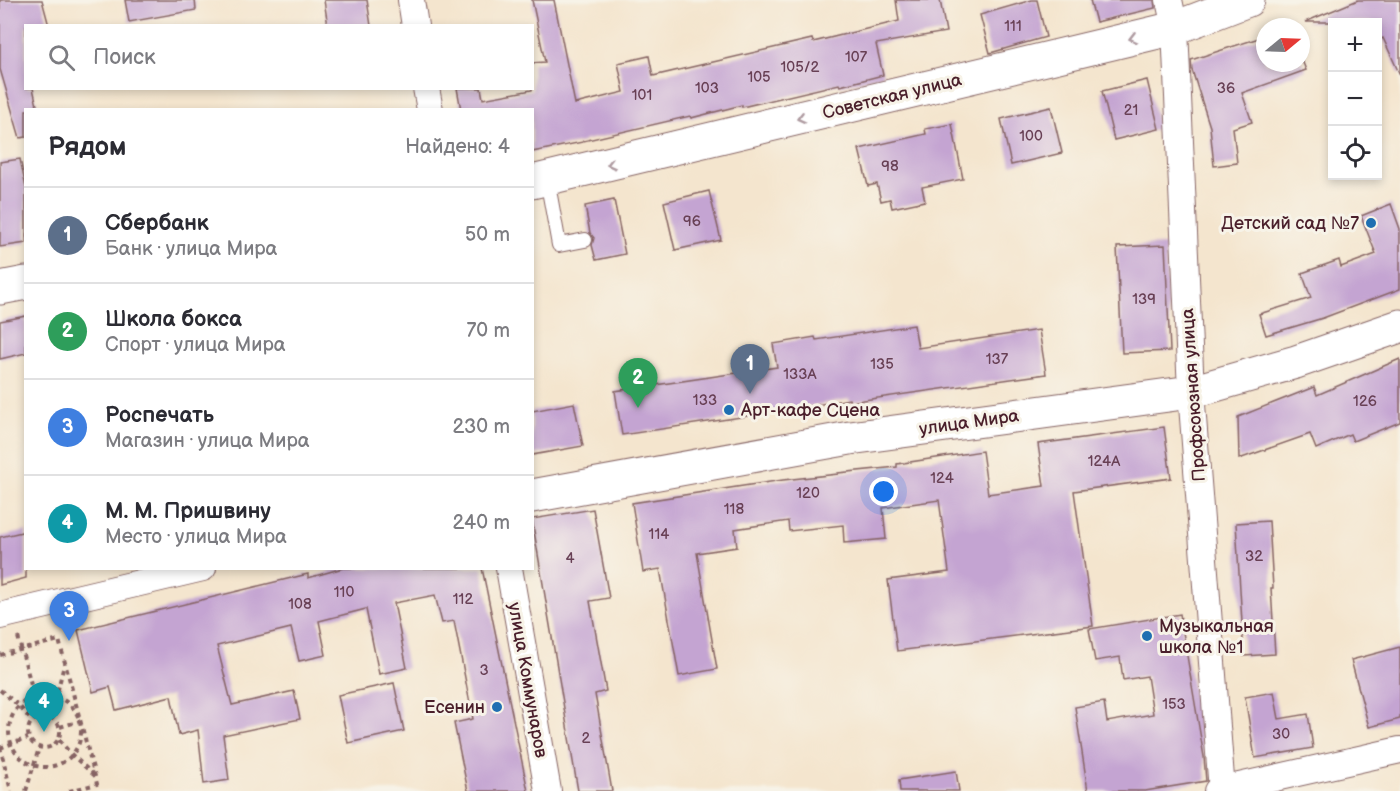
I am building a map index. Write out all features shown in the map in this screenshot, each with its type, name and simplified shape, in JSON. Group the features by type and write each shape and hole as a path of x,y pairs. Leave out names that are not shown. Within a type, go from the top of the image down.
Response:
{"street":[{"path":"411,0 415,24"},
{"name":"Советская улица","path":"540,181 1172,14 1248,0"},
{"name":"Профсоюзная улица","path":"1172,14 1191,392 1220,791"},
{"path":"426,90 430,108"},
{"path":"0,288 24,283"},
{"name":"улица Мира","path":"534,496 850,438 1191,392 1296,362 1400,326"},
{"path":"5,615 195,570"},
{"name":"улица Коммунаров","path":"509,570 548,791"},
{"path":"1220,791 1400,750"}],"lane":[{"path":"540,181 559,245 585,240"}],"path":[{"path":"5,615 22,650 41,716"},
{"path":"0,655 59,640 97,784 69,791"},
{"path":"51,717 65,663"},
{"path":"0,690 32,721"},
{"path":"34,695 56,695 72,706 80,722 81,740 72,755 61,764 48,767 34,765 20,758 11,745 9,724 18,705 34,695"},
{"path":"41,716 51,717 60,727 59,740 50,747 39,748 28,738 28,729 32,721 41,716"},
{"path":"60,727 80,722"},
{"path":"12,791 0,748 28,738"},
{"path":"59,740 94,775"},
{"path":"26,791 39,748"}],"building":[{"path":"0,0 42,0 48,24 24,24 24,90 33,90 38,108 24,108 24,137 20,138 0,69"},
{"path":"125,0 195,0 196,10 129,22"},
{"path":"324,0 367,0 371,24 328,24"},
{"path":"532,0 554,0 575,104 624,92 618,63 649,56 653,76 812,39 813,42 899,21 896,0 940,0 946,32 876,44 883,75 534,152 534,108 461,108 457,90 481,90 483,99 534,90 534,63 545,62"},
{"path":"1037,0 1046,37 990,53 980,15"},
{"path":"1090,0 1154,0 1155,8 1096,22"},
{"path":"1358,0 1400,0 1400,75 1382,38 1382,18 1328,18 1328,22 1310,22 1310,20"},
{"path":"1256,39 1256,72 1300,72 1242,93 1252,122 1233,128 1237,163 1214,166 1210,127 1191,60"},
{"path":"1147,80 1159,129 1114,140 1102,91"},
{"path":"1051,107 1062,153 1011,165 1001,119"},
{"path":"952,124 963,179 922,187 925,201 892,208 890,199 881,201 877,184 868,186 859,149 926,134 925,129"},
{"path":"20,159 24,178 24,243 0,247 0,162"},
{"path":"709,191 721,240 675,250 664,202"},
{"path":"614,200 625,254 596,260 592,245 594,238 590,233 585,206"},
{"path":"1391,204 1400,229 1400,289 1323,318 1266,335 1259,314 1311,298 1302,273 1339,260 1341,267 1376,254 1361,216"},
{"path":"1165,245 1170,351 1122,353 1117,247"},
{"path":"24,316 24,353 0,359 0,321"},
{"path":"914,325 918,348 1039,330 1046,374 850,402 849,399 622,435 615,391 777,367 773,344"},
{"path":"1400,359 1400,422 1353,441 1350,434 1316,449 1310,434 1239,459 1238,417 1314,387 1317,395"},
{"path":"574,403 583,446 534,455 534,411"},
{"path":"1164,427 1171,478 1074,491 1093,626 897,651 888,580 949,572 939,500 883,508 886,539 844,543 843,525 789,531 788,521 735,529 737,547 697,553 717,669 679,676 660,569 643,572 632,503 783,480 897,467 897,464 982,451 988,494 1044,486 1038,444"},
{"path":"593,509 609,598 590,601 606,691 595,694 612,791 578,791 534,531 534,519"},
{"path":"1269,521 1275,654 1244,656 1236,523"},
{"path":"24,531 26,578 0,585 0,537"},
{"path":"336,570 482,570 528,791 468,791 454,723 473,719 454,621 442,623 435,595 394,603 407,668 379,674 366,609 319,621 326,655 299,661 291,628 217,646 232,705 294,691 300,719 223,735 229,780 204,784 198,730 179,735 171,696 116,710 110,687 93,692 78,630 308,574 308,578"},
{"path":"1180,614 1206,781 1145,791 1088,791 1075,707 1104,702 1107,722 1153,714 1147,676 1123,680 1120,657 1095,661 1089,629"},
{"path":"1400,647 1400,719 1369,727 1351,660"},
{"path":"394,683 404,731 348,743 338,695"},
{"path":"1274,692 1279,719 1308,714 1313,748 1255,758 1245,697"},
{"path":"956,771 959,791 900,791 899,780"}],"place":[{"name":"Детский сад №7","path":"1371,223"},
{"name":"Сбербанк","path":"750,394"},
{"name":"Школа бокса","path":"638,408"},
{"name":"Арт-кафе Сцена","path":"729,410"},
{"name":"Музыкальная школа №1","path":"1147,636"},
{"name":"Роспечать","path":"69,641"},
{"name":"Есенин","path":"497,707"},
{"name":"М. М. Пришвину","path":"44,732"}]}
